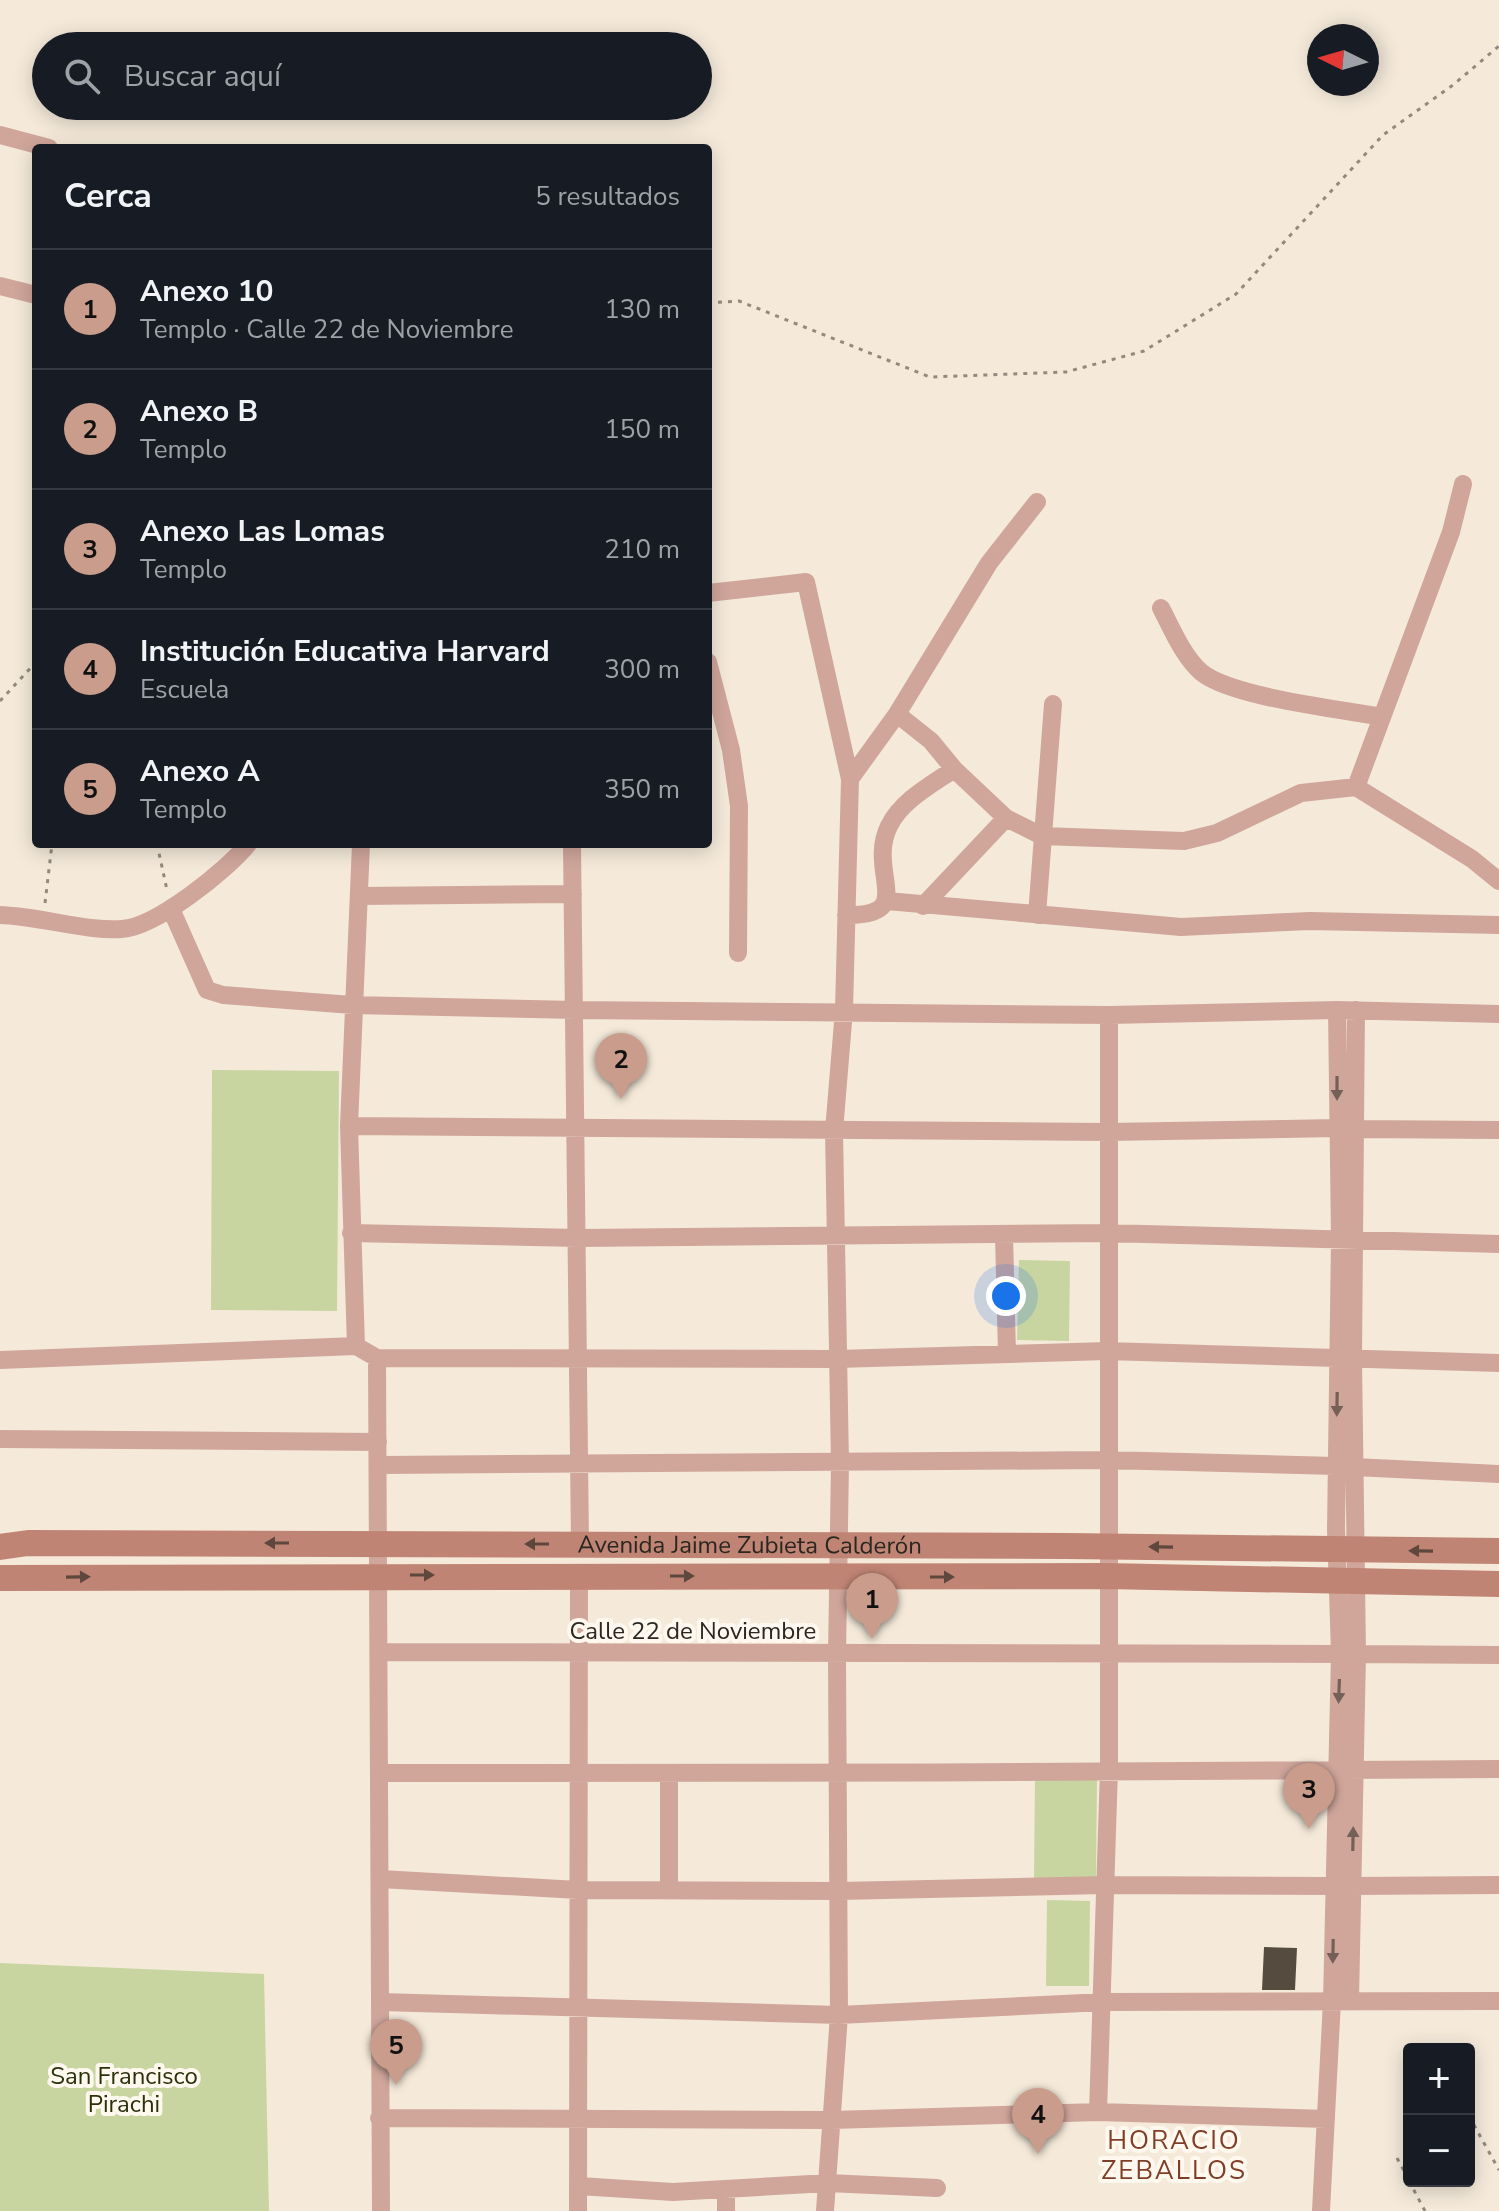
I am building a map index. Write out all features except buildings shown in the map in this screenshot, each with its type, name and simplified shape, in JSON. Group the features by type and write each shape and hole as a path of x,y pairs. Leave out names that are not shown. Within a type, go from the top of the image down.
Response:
{"street":[{"path":"0,135 34,144"},
{"path":"0,286 32,294"},
{"path":"1356,787 1451,532 1463,484"},
{"path":"850,779 897,714 989,563 1037,502"},
{"path":"712,593 806,582 850,779 844,1010 834,1131 840,1463 837,1656 839,2015 825,2211"},
{"path":"1161,608 1183,650 1200,671 1225,686 1382,717"},
{"path":"712,677 731,750 739,806 738,953"},
{"path":"1037,915 1053,704"},
{"path":"897,714 931,741 954,769 1006,818 1042,836 1184,841 1217,833 1301,793 1356,787 1472,859 1499,881"},
{"path":"846,915 871,916 882,911 887,901 881,854 889,825 908,801 954,769"},
{"path":"923,906 1006,818"},
{"path":"0,915 122,929 142,924 171,909 234,861 245,848"},
{"path":"356,1346 349,1126 361,848"},
{"path":"572,848 580,1544"},
{"path":"360,896 573,894"},
{"path":"887,901 1181,927 1310,921 1499,925"},
{"path":"171,909 207,990 223,995 352,1005 575,1010 844,1010 1109,1015 1346,1010 1499,1014"},
{"path":"1321,2211 1326,2119 1341,2001 1349,1654 1345,1550 1346,1010"},
{"path":"1098,2112 1104,2002 1104,1885 1109,1769 1106,1546 1109,1015"},
{"path":"349,1126 1108,1132 1345,1128 1499,1130"},
{"path":"351,1233 578,1238 1108,1233 1499,1244"},
{"path":"1004,1235 1007,1354"},
{"path":"0,1360 356,1346 377,1358 837,1359 1107,1351 1499,1363"},
{"path":"377,1358 381,1652 381,2211"},
{"path":"0,1439 378,1442"},
{"path":"380,1465 1107,1460 1345,1466 1499,1474"},
{"name":"Avenida Jaime Zubieta Calderón","path":"0,1547 28,1543 379,1543 1499,1551"},
{"path":"578,2211 579,1576"},
{"name":"Avenida Jaime Zubieta Calderón","path":"0,1578 1106,1576 1499,1584"},
{"name":"Calle 22 de Noviembre","path":"381,1652 837,1656 1107,1651 1499,1655"},
{"path":"381,1773 839,1776 1109,1769 1499,1769"},
{"path":"669,1775 669,1890"},
{"path":"380,1879 578,1890 840,1891 1104,1885 1499,1885"},
{"path":"381,2002 839,2015 1104,2002 1499,2001"},
{"path":"379,2118 832,2120 1098,2112 1326,2119"},
{"path":"579,2186 673,2202 726,2189 828,2183 937,2188"},
{"path":"726,2189 726,2211"}],"path":[{"path":"712,303 739,301 930,377 1066,372 1144,351 1236,294 1383,135 1453,85 1499,46"},
{"path":"0,701 32,666"},
{"path":"44,919 52,848"},
{"path":"158,848 171,909"},
{"path":"1475,2127 1499,2170"},
{"path":"1397,2158 1403,2170"},
{"path":"1412,2187 1425,2211"}],"green space":[{"path":"212,1070 339,1071 337,1311 211,1310"},
{"path":"1019,1260 1070,1261 1069,1341 1017,1340"},
{"path":"1035,1776 1097,1777 1096,1880 1034,1879"},
{"path":"1047,1900 1090,1901 1089,1986 1046,1986"},
{"name":"San Francisco Pirachi","path":"0,1963 264,1974 269,2211 0,2211"}],"place":[{"name":"Anexo B","path":"621,1099"},
{"name":"Anexo 10","path":"872,1639"},
{"name":"Anexo Las Lomas","path":"1309,1829"},
{"name":"Anexo A","path":"396,2085"},
{"name":"Institución Educativa Harvard","path":"1038,2154"}],"district":[{"name":"HORACIO ZEBALLOS","path":"1174,2155"}]}
